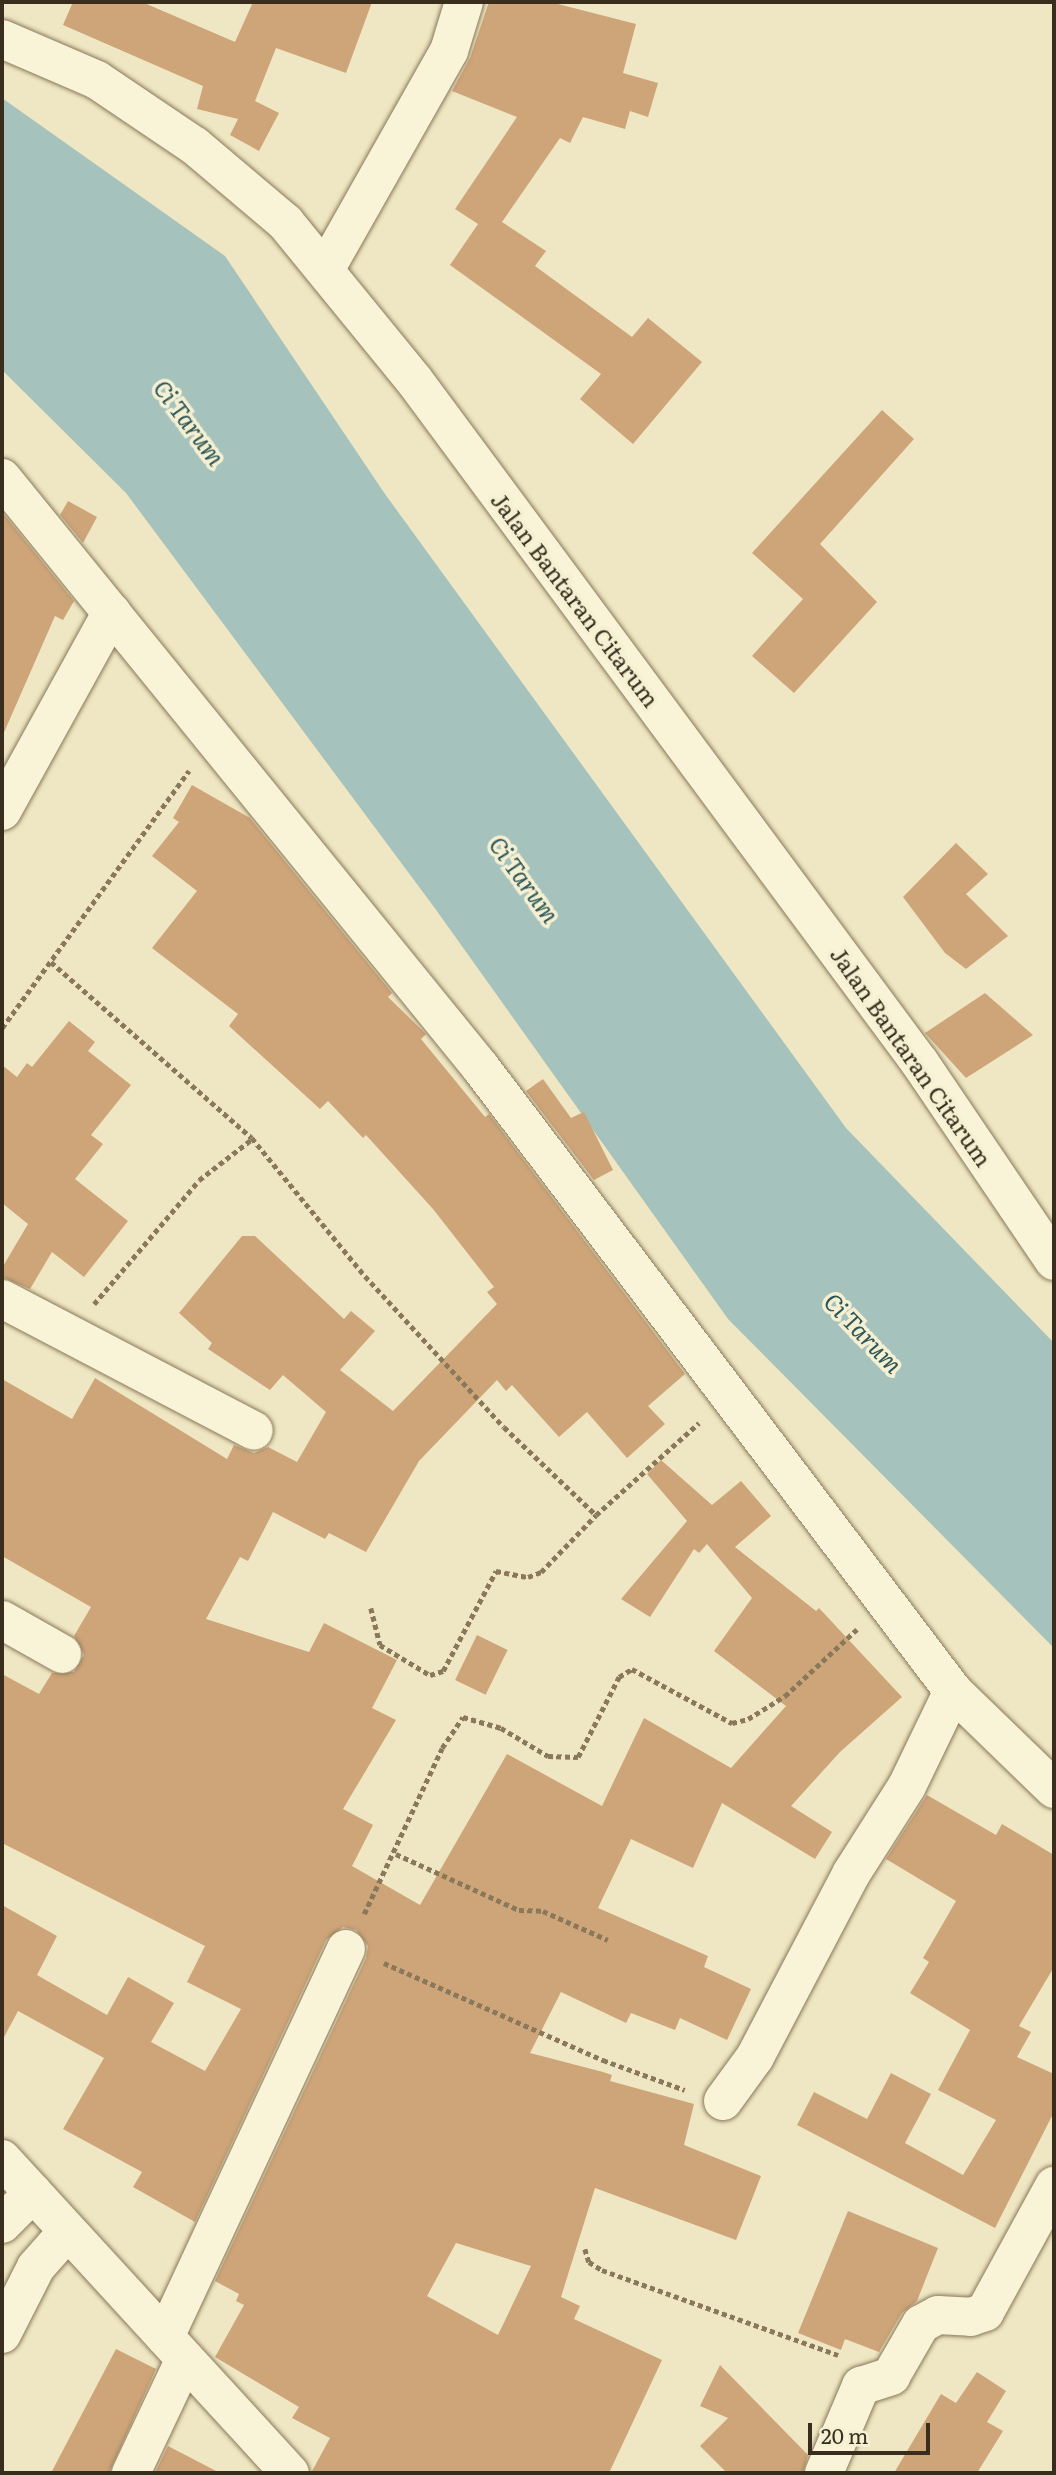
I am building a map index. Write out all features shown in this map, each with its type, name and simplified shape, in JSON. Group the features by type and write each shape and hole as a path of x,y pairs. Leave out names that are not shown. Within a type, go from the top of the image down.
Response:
{"street":[{"path":"325,271 449,51 464,2"},
{"name":"Jalan Bantaran Citarum","path":"2,39 97,80 195,146 285,222 414,380 920,1063 1054,1261"},
{"path":"2,478 481,1068 953,1691 1054,1790"},
{"path":"2,811 113,612"},
{"path":"2,1299 254,1431"},
{"path":"2,1620 62,1654"},
{"path":"723,2101 755,2057 851,1874 907,1786 953,1691"},
{"path":"131,2473 175,2348 346,1949"},
{"path":"2,2159 290,2473"},
{"path":"824,2473 861,2386 891,2376 921,2323 938,2315 971,2318 985,2312 1054,2186"},
{"path":"2,2224 33,2193"},
{"path":"2,2334 36,2267 67,2232"}],"path":[{"path":"2,1028 213,736"},
{"path":"51,961 252,1138 365,1276 504,1427 596,1515"},
{"path":"70,1335 198,1180 252,1138"},
{"path":"371,1608 380,1645 430,1675 443,1671 496,1571 528,1577 541,1572 596,1515 732,1396"},
{"path":"723,2101 603,2060 458,1993 346,1949 396,1854 442,1748 463,1717 501,1728 548,1756 578,1757 619,1677 632,1669 732,1723 748,1719 785,1696 886,1602"},
{"path":"396,1854 519,1910 543,1911 608,1940"},
{"path":"585,2249 589,2262 602,2270 891,2376"}],"water":[{"name":"Ci Tarum","path":"2,98 225,256 385,494 846,1128 1054,1343 1054,1648 728,1319 434,907 126,493 2,370"}],"building":[{"path":"73,2 142,2 235,42 253,2 372,2 346,73 276,48 255,101 279,113 259,151 230,135 238,119 197,109 203,86 63,25"},
{"path":"489,2 550,2 636,24 623,73 658,83 648,117 630,111 625,129 583,117 570,143 560,138 502,222 546,251 535,266 632,337 648,318 702,362 633,444 580,399 601,374 450,265 478,224 455,209 517,117 452,91 470,58"},
{"path":"882,410 914,439 820,544 877,602 794,693 752,656 803,599 752,553"},
{"path":"68,501 97,517 83,543 60,515"},
{"path":"2,512 74,601 63,620 55,616 2,737"},
{"path":"192,785 250,818 392,993 388,997 426,1034 421,1039 485,1117 489,1114 685,1374 648,1406 665,1424 627,1458 587,1412 559,1437 512,1385 506,1391 497,1380 419,1461 366,1552 329,1533 325,1539 273,1512 248,1561 240,1557 206,1619 309,1652 324,1623 397,1660 372,1708 396,1720 343,1809 373,1825 352,1866 420,1905 507,1754 602,1806 644,1718 731,1768 786,1706 714,1651 752,1598 707,1544 699,1553 694,1549 650,1617 621,1599 687,1521 647,1474 661,1460 712,1505 741,1481 771,1516 735,1547 816,1611 819,1608 902,1697 840,1752 791,1806 832,1832 815,1859 722,1803 693,1868 631,1839 598,1908 708,1956 704,1967 751,1989 727,2040 680,2018 675,2030 631,2013 626,2023 561,1992 530,2053 603,2072 612,2075 610,2081 694,2104 684,2145 761,2176 736,2240 595,2188 561,2297 580,2306 574,2319 662,2360 609,2473 311,2473 330,2438 292,2418 299,2407 215,2357 244,2305 236,2301 239,2294 215,2281 366,1958 368,1946 356,1930 343,1927 326,1940 195,2222 133,2187 142,2172 63,2129 104,2058 18,2011 2,2041 2,1905 57,1936 37,1975 107,2015 128,1977 174,2003 151,2042 205,2071 241,2009 187,1982 205,1946 2,1843 2,1674 39,1694 52,1673 74,1672 84,1655 74,1636 91,1607 2,1556 2,1379 72,1419 95,1378 227,1459 234,1445 254,1453 268,1447 297,1462 326,1412 283,1375 270,1390 208,1349 212,1343 179,1313 242,1236 255,1236 344,1319 351,1311 375,1331 340,1370 393,1411 497,1304 487,1292 494,1287 433,1209 366,1135 363,1138 328,1101 320,1109 229,1026 238,1014 152,948 197,891 152,856 179,822 173,818","holes":["456,2243 531,2266 498,2335 427,2296"]},
{"path":"956,843 988,874 966,894 1008,936 966,969 945,953 903,897"},
{"path":"985,993 1033,1035 966,1078 925,1033"},
{"path":"69,1021 95,1042 88,1051 131,1085 91,1135 103,1144 75,1179 128,1221 84,1277 52,1252 30,1289 2,1277 2,1268 28,1224 2,1203 2,1065 17,1077 27,1063 32,1067"},
{"path":"543,1079 571,1118 584,1112 613,1170 594,1180 526,1091"},
{"path":"477,1635 508,1650 486,1695 455,1680"},
{"path":"927,1795 996,1835 1002,1824 1054,1855 1054,1967 1019,2026 1031,2032 1017,2057 1054,2074 1054,2112 995,2228 797,2125 814,2092 867,2119 891,2073 931,2094 905,2143 963,2175 996,2120 938,2090 970,2030 910,1993 929,1962 923,1958 956,1901 886,1859"},
{"path":"848,2211 938,2248 917,2301 902,2313 879,2352 845,2339 841,2350 798,2333"},
{"path":"116,2349 156,2369 109,2473 51,2473"},
{"path":"720,2365 808,2455 803,2473 727,2473 700,2446 728,2418 700,2406"},
{"path":"977,2372 1006,2391 987,2422 1003,2431 977,2473 894,2473 941,2394 956,2403"},
{"path":"168,2446 220,2473 155,2473"}]}
